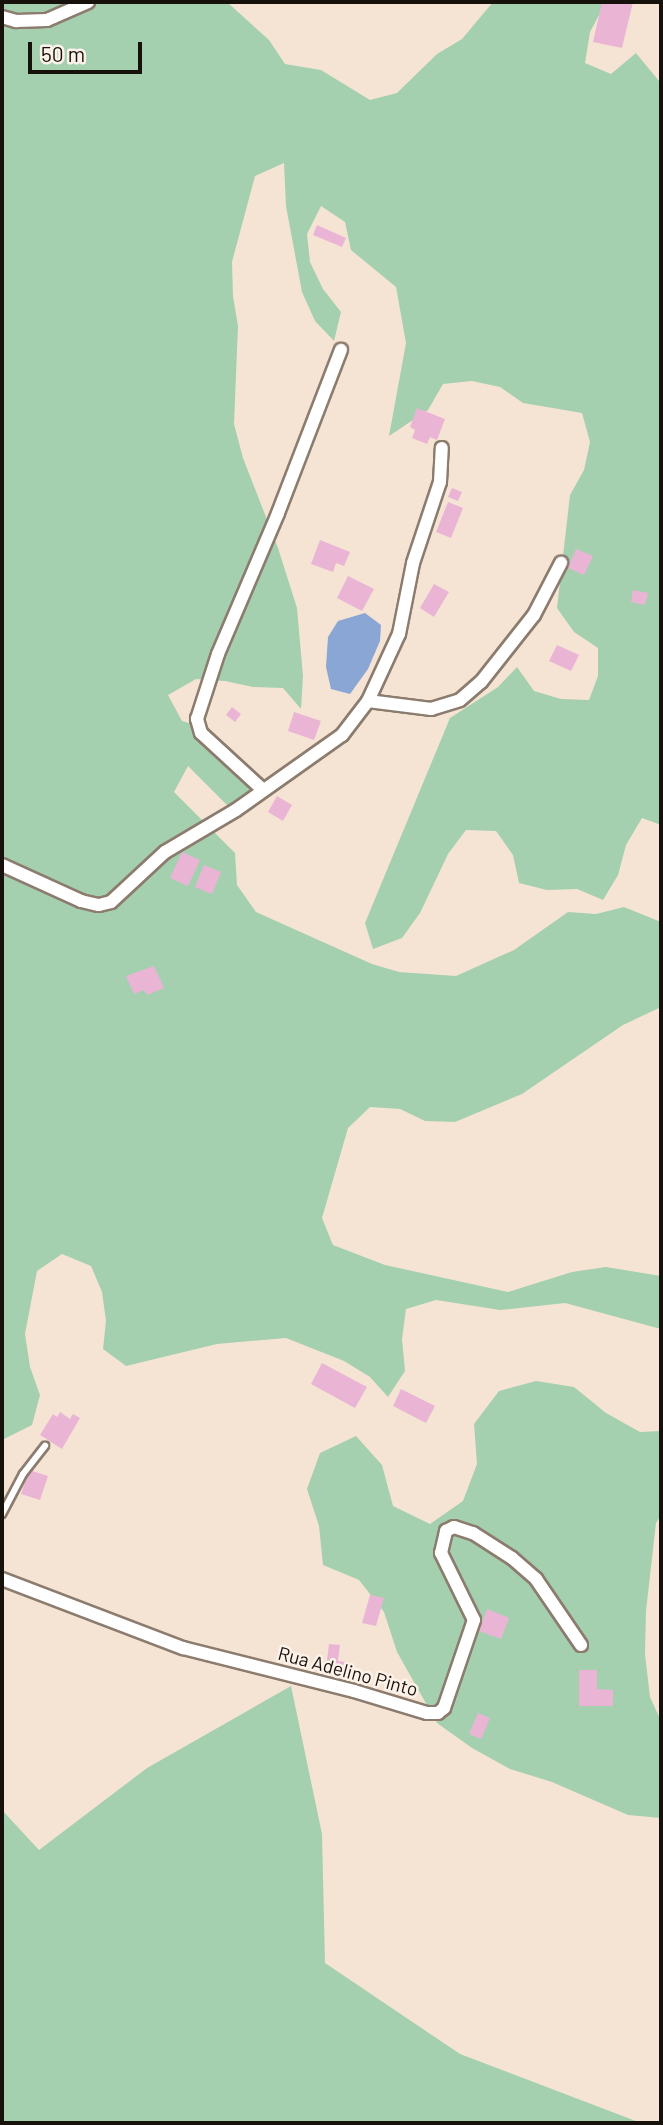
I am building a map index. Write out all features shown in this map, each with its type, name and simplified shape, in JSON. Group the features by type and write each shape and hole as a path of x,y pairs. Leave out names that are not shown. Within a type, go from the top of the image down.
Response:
{"street":[{"path":"2,17 47,20 88,2"},
{"path":"262,789 201,733 197,719 218,654 278,513 341,350"},
{"path":"2,865 81,901 99,905 111,902 164,852 236,810 262,789 342,735 368,701 399,634 413,563 440,482 442,448"},
{"path":"368,701 431,709 460,700 481,682 534,615 561,563"},
{"name":"Rua Adelino Pinto","path":"2,1578 183,1648 354,1691 427,1713 438,1713 444,1708 474,1620 441,1553 446,1531 454,1527 473,1533 512,1558 536,1579 581,1645"}],"lane":[{"path":"2,1514 23,1474 45,1446"}],"green space":[{"path":"2,2 227,2 269,40 285,64 321,70 370,100 397,93 437,54 462,39 493,2 606,2 590,32 585,63 611,74 636,53 659,81 661,77 661,825 642,818 626,845 618,875 603,900 577,889 547,890 519,883 513,855 496,831 466,830 448,854 420,913 402,938 373,949 365,923 450,718 498,687 517,667 534,691 561,699 589,700 598,676 598,648 574,632 557,608 570,495 584,470 590,442 582,413 523,403 500,387 472,381 443,384 428,410 389,436 406,343 396,287 351,250 345,222 321,206 307,234 310,262 323,289 341,312 334,341 315,321 302,292 286,206 284,163 255,176 232,262 233,296 238,326 234,424 243,458 278,548 297,608 303,676 301,709 283,688 253,687 225,681 196,679 168,695 182,721 209,729 231,751 257,806 228,806 188,766 174,792 235,853 237,885 256,912 372,964 399,972 456,976 514,950 568,912 596,914 624,907 661,922 661,1007 623,1025 522,1094 455,1122 425,1121 400,1109 370,1107 348,1128 322,1218 333,1245 385,1265 508,1292 572,1272 606,1267 661,1276 661,1329 565,1303 500,1310 436,1300 406,1309 402,1339 405,1371 388,1397 370,1377 344,1361 286,1338 217,1344 126,1366 103,1349 106,1321 102,1292 91,1266 62,1254 37,1271 25,1334 30,1367 40,1395 32,1425 2,1440"},
{"path":"536,1381 574,1387 606,1413 640,1432 661,1431 661,1515 656,1523 646,1611 645,1654 650,1697 661,1721 661,1818 628,1815 552,1782 510,1769 472,1748 437,1723 397,1652 384,1612 359,1580 323,1565 319,1526 307,1489 320,1453 356,1436 382,1465 393,1506 430,1524 463,1501 477,1464 474,1424 499,1391"},
{"path":"291,1686 322,1834 325,1963 460,2054 641,2123 2,2123 2,1810 39,1850 147,1768"}],"water":[{"path":"365,613 381,625 380,641 368,669 350,694 331,689 326,667 328,637 338,621"}],"building":[{"path":"602,2 633,2 622,48 593,42"},
{"path":"317,225 346,238 342,247 313,235"},
{"path":"417,408 445,419 437,440 430,437 427,444 412,438 415,430 410,427"},
{"path":"452,488 462,492 458,501 448,497"},
{"path":"448,502 463,508 451,538 436,532"},
{"path":"320,540 350,552 344,566 336,563 333,572 311,564"},
{"path":"576,549 593,556 584,575 568,568"},
{"path":"348,576 374,589 362,611 337,598"},
{"path":"434,584 449,592 434,617 420,608"},
{"path":"633,590 648,593 645,605 631,602"},
{"path":"557,645 579,655 571,671 549,661"},
{"path":"232,707 241,714 235,722 226,715"},
{"path":"294,712 321,721 314,740 288,731"},
{"path":"277,796 292,805 283,821 268,812"},
{"path":"182,852 200,860 188,886 170,878"},
{"path":"204,865 221,872 212,894 195,887"},
{"path":"154,966 164,988 147,995 144,990 134,994 126,976"},
{"path":"322,1363 367,1387 355,1408 311,1384"},
{"path":"401,1389 435,1406 426,1423 393,1406"},
{"path":"60,1412 70,1419 73,1414 80,1418 62,1449 40,1435 53,1414 57,1417"},
{"path":"29,1470 48,1476 40,1500 21,1494"},
{"path":"370,1595 384,1598 376,1626 362,1623"},
{"path":"487,1609 509,1618 501,1639 479,1631"},
{"path":"329,1644 340,1645 338,1661 347,1662 346,1670 326,1668"},
{"path":"579,1670 597,1670 597,1689 613,1690 613,1706 579,1706"},
{"path":"478,1713 490,1718 481,1739 469,1734"}]}
